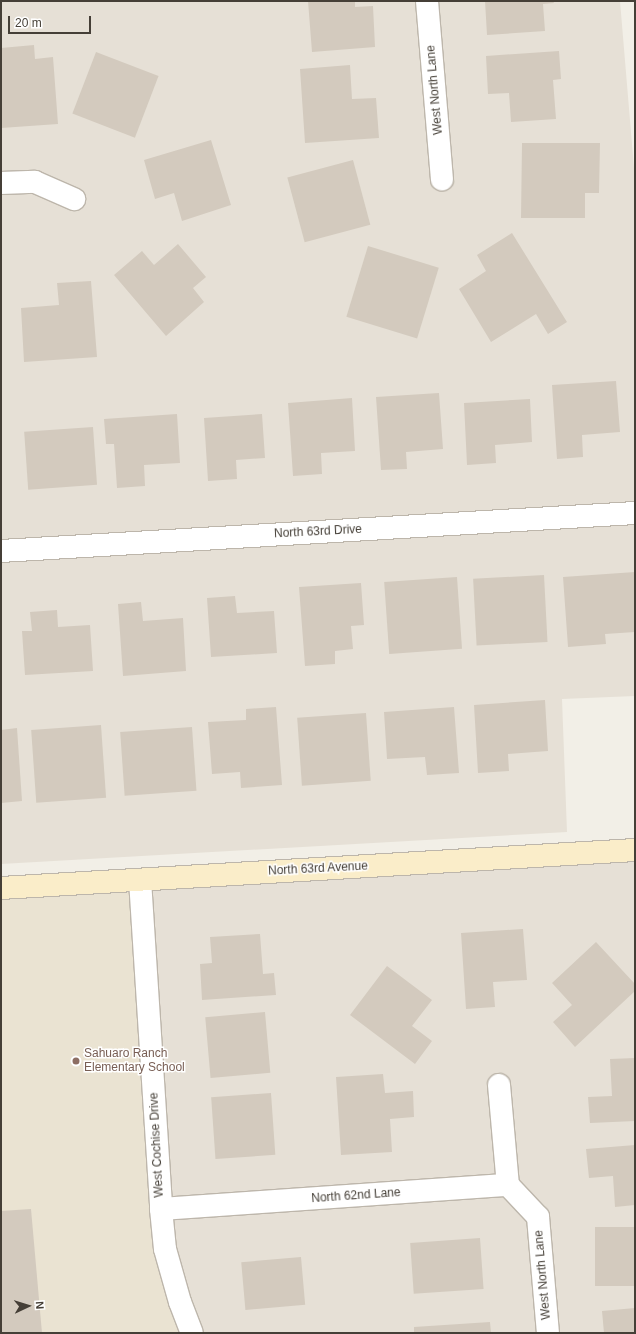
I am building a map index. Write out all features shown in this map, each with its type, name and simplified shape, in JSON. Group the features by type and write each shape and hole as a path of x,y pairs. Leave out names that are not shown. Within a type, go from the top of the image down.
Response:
{"street":[{"name":"West North Lane","path":"427,1 442,179"},
{"path":"1,183 35,182 74,199"},
{"name":"North 63rd Drive","path":"1,551 635,513"},
{"name":"North 63rd Avenue","path":"1,888 635,850"},
{"name":"West Cochise Drive","path":"140,880 161,1209 165,1249 180,1302 192,1333"},
{"path":"499,1085 508,1185"},
{"name":"West North Lane","path":"508,1185 538,1217 548,1333"},
{"name":"North 62nd Lane","path":"161,1209 508,1185"}],"shaded area":[{"path":"1,1 620,1 635,180 635,696 562,699 567,832 1,864"},
{"path":"635,850 635,1333 192,1333 180,1302 140,880"},
{"name":"Sahuaro Ranch Elementary School","path":"140,880 161,1209 192,1333 1,1333 1,888"}],"building":[{"path":"308,1 355,1 355,7 373,6 375,47 312,52"},
{"path":"485,1 553,1 554,3 543,4 545,31 487,35"},
{"path":"34,45 35,59 53,57 58,124 1,128 1,48"},
{"path":"559,51 561,79 553,80 556,119 511,122 509,93 488,94 486,56"},
{"path":"96,52 159,76 135,138 72,114"},
{"path":"350,65 352,99 376,98 379,138 305,143 300,69"},
{"path":"211,140 231,205 182,221 174,193 155,199 144,160"},
{"path":"522,143 600,143 599,193 585,193 585,218 521,218"},
{"path":"353,160 370,225 305,242 287,178"},
{"path":"512,233 567,322 548,334 536,314 491,342 459,289 486,271 477,255"},
{"path":"178,244 206,277 193,288 204,302 166,336 114,275 142,251 154,265"},
{"path":"368,246 439,268 417,338 346,317"},
{"path":"91,281 97,357 24,362 21,308 59,305 57,283"},
{"path":"616,381 620,432 582,435 583,457 557,459 552,385"},
{"path":"439,393 443,449 406,452 407,469 381,470 376,397"},
{"path":"352,398 355,451 321,453 322,474 293,476 288,403"},
{"path":"530,399 532,442 495,445 496,463 467,465 464,403"},
{"path":"177,414 180,463 144,465 145,486 117,488 114,444 106,444 104,419"},
{"path":"262,414 265,458 236,460 237,479 208,481 204,418"},
{"path":"93,427 97,485 28,490 24,432"},
{"path":"635,572 635,632 605,634 606,644 568,647 563,577"},
{"path":"544,575 548,642 477,646 473,579"},
{"path":"457,577 462,649 389,654 384,582"},
{"path":"361,583 364,625 351,626 353,649 335,651 335,664 305,666 299,587"},
{"path":"235,596 237,613 274,611 277,653 211,657 207,598"},
{"path":"141,602 143,621 183,618 186,671 123,676 118,604"},
{"path":"57,610 58,627 90,625 93,671 25,675 22,631 32,631 30,612"},
{"path":"545,700 548,751 508,754 509,771 478,773 474,705"},
{"path":"276,707 282,785 241,788 240,772 212,774 208,722 246,720 246,709"},
{"path":"454,707 459,773 427,775 425,757 387,759 384,712"},
{"path":"366,713 371,781 302,786 297,718"},
{"path":"101,725 106,798 36,803 31,730"},
{"path":"192,727 196,791 125,796 120,732"},
{"path":"17,728 22,801 1,803 1,730"},
{"path":"523,929 527,980 493,982 495,1007 466,1009 461,933"},
{"path":"260,934 263,974 274,973 276,995 202,1000 200,964 212,963 210,937"},
{"path":"596,942 635,984 635,991 575,1047 553,1022 572,1005 552,983"},
{"path":"387,966 432,1000 412,1026 432,1041 415,1064 350,1015"},
{"path":"265,1012 270,1073 211,1078 205,1017"},
{"path":"635,1058 635,1121 590,1123 588,1097 612,1096 610,1059"},
{"path":"383,1074 385,1093 413,1091 414,1117 390,1119 392,1152 341,1155 336,1077"},
{"path":"271,1093 275,1155 215,1159 211,1097"},
{"path":"635,1145 635,1205 615,1207 613,1176 589,1178 586,1149"},
{"path":"31,1209 42,1333 1,1333 1,1211"},
{"path":"595,1227 635,1227 635,1286 595,1286"},
{"path":"480,1238 484,1289 414,1294 410,1243"},
{"path":"301,1257 305,1305 245,1310 241,1262"},
{"path":"635,1308 635,1333 604,1333 602,1311"},
{"path":"490,1322 491,1333 414,1333 414,1327"}],"place":[{"name":"Sahuaro Ranch Elementary School","path":"76,1061"}]}
